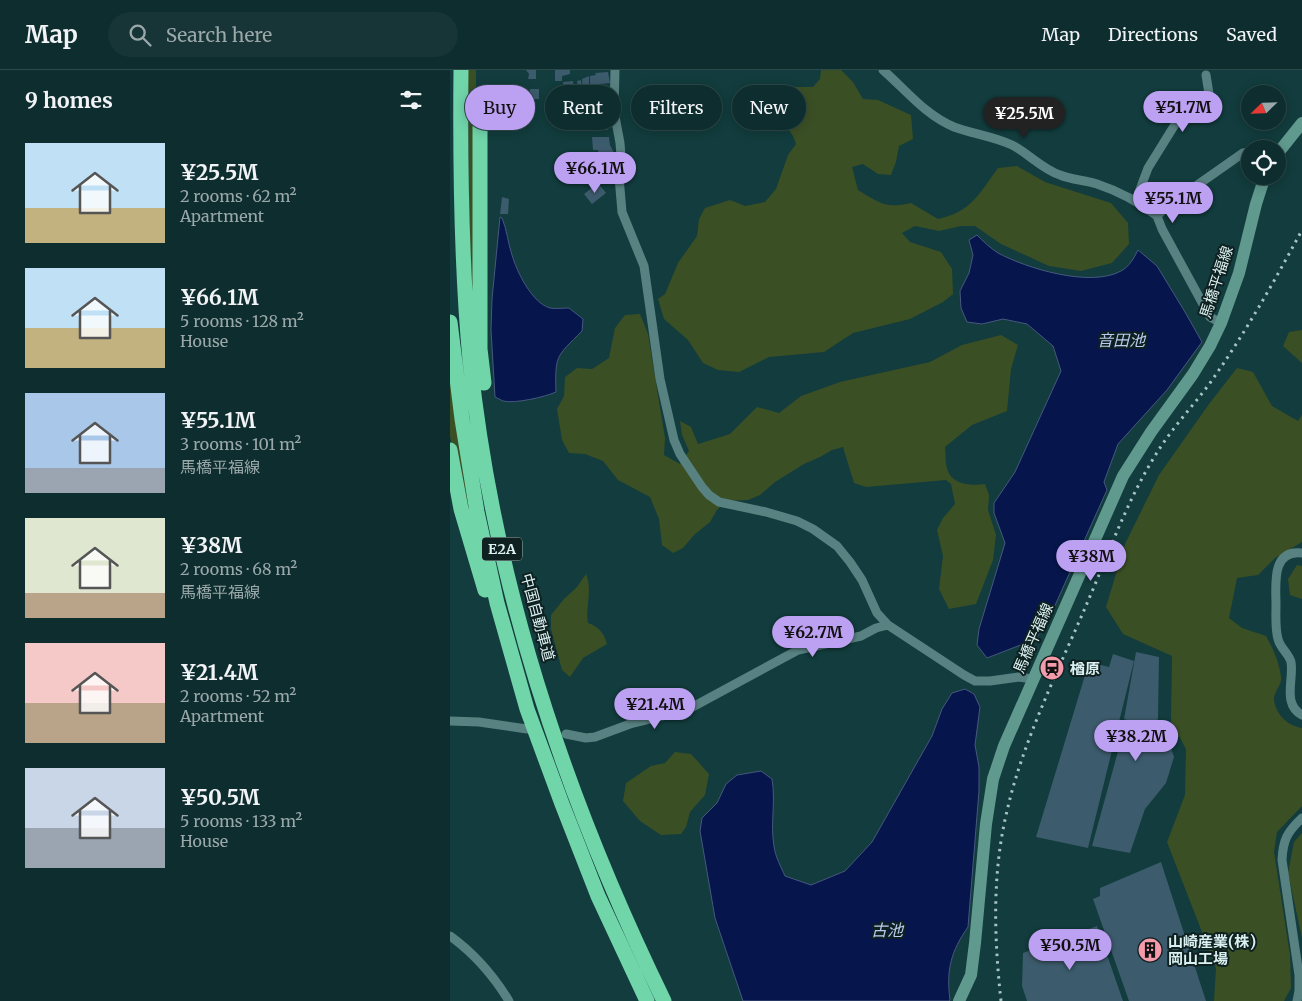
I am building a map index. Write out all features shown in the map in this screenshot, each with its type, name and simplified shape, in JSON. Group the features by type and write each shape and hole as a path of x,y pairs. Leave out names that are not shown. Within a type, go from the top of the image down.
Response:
{"highway":[{"name":"中国自動車道","path":"461,70 460,184 462,264 470,362 498,535 543,702 574,794 607,877 664,1001"},
{"path":"480,130 480,349 497,499 498,535"},
{"name":"E2A","path":"450,322 462,419 477,512 497,603 527,708 598,896 647,1001"},
{"path":"450,450 461,509 496,629 527,708"}],"main road":[{"path":"1286,143 1302,123"},
{"name":"馬橋平福線","path":"959,1001 971,975 986,824 993,779 1004,746 1123,476 1210,346 1239,273 1256,204 1263,185"}],"street":[{"path":"615,70 614,120 620,143 622,212 644,266 660,380 674,440 680,454 702,487 719,502 797,521 837,546 862,580 877,613 888,625 964,675 975,681 1019,677 1032,679"},
{"path":"883,70 924,109 952,126 995,138 1013,146 1058,175 1096,183 1136,200 1157,216 1162,229 1210,317 1221,322"},
{"path":"1136,200 1148,168 1178,118 1186,110 1210,100 1206,75"},
{"path":"1157,216 1166,206 1241,154"},
{"path":"1302,553 1291,553 1281,561 1276,572 1276,631 1278,642 1290,659 1292,672 1291,704 1302,715"},
{"path":"566,734 586,738 595,737 630,724 687,710 798,650 861,636 876,628 888,625"},
{"path":"450,721 479,722 527,729"},
{"path":"1297,1001 1299,974 1282,860 1283,845 1288,832 1302,818"},
{"path":"450,936 468,949 486,967 509,1001"}],"green space":[{"path":"468,70 476,70 476,85 468,85"},
{"path":"821,70 841,70 853,82 863,99 878,100 911,115 913,139 899,146 891,175 878,174 863,164 852,167 858,190 883,204 902,205 911,203 938,219 949,216 959,212 973,201 998,168 1017,166 1045,182 1111,203 1128,223 1129,244 1112,263 1081,271 1049,266 1001,244 975,226 961,226 939,231 915,226 902,233 910,242 941,252 952,269 953,294 943,302 910,319 853,333 824,352 769,357 739,372 718,370 703,363 688,340 664,319 658,299 665,294 678,263 697,236 699,219 705,208 730,200 745,206 765,202 776,189 788,155 796,144 789,130 806,130 806,87 813,87 820,79"},
{"path":"468,130 476,130 476,337 469,237"},
{"path":"640,314 648,334 665,438 664,455 680,464 689,451 682,435 680,421 691,427 698,444 730,434 757,407 779,413 801,396 840,382 930,362 962,345 1001,335 1018,345 1011,369 1007,411 972,425 945,447 946,466 949,474 962,483 985,484 989,495 988,510 996,535 993,560 976,604 949,609 939,589 943,556 937,530 943,518 955,504 951,484 946,480 866,487 854,483 843,447 832,450 804,464 775,482 760,495 748,500 726,501 717,510 710,522 694,535 683,548 673,553 662,545 659,519 650,497 618,480 603,461 585,454 569,453 562,440 557,409 564,396 565,377 577,368 592,369 609,358 615,328 625,315"},
{"path":"1302,330 1302,363 1283,346 1289,332"},
{"path":"1237,368 1253,372 1272,406 1298,421 1302,415 1302,542 1275,558 1258,575 1237,578 1229,618 1242,628 1266,636 1275,655 1281,677 1274,696 1277,710 1287,722 1302,728 1302,806 1277,832 1274,852 1290,955 1291,988 1284,1001 1214,1001 1216,968 1167,842 1185,795 1186,749 1171,721 1172,656 1123,634 1106,607 1125,544 1159,475"},
{"path":"450,376 470,517 450,436"},
{"path":"1297,565 1302,566 1302,599 1290,595 1288,579"},
{"path":"586,574 589,586 588,623 600,631 605,637 607,644 583,658 570,677 562,670 551,629 551,615 577,587"},
{"path":"675,752 691,754 709,774 705,795 690,812 686,827 681,834 661,835 640,821 623,801 626,783 651,766 665,763"},
{"path":"1302,833 1302,938 1288,873 1294,842"}],"water":[{"path":"500,217 504,223 514,262 531,294 543,305 550,308 569,308 583,319 582,331 559,357 556,371 556,392 514,402 503,401 495,397 491,330"},
{"name":"音田池","path":"977,235 995,251 1010,259 1041,270 1076,277 1108,276 1121,271 1129,265 1138,250 1157,266 1202,342 1167,390 1118,444 1104,482 1107,490 1052,612 1036,639 987,658 977,645 979,629 1005,543 994,513 994,503 1015,472 1061,371 1053,346 1027,324 1003,319 982,324 967,322 961,308 960,291 969,273 973,255 969,240"},
{"name":"古池","path":"965,689 974,694 980,707 975,745 979,767 979,791 968,927 957,944 951,961 949,970 950,1000 743,1001 715,918 700,831 702,818 717,803 726,784 737,775 761,771 772,779 773,838 777,858 785,876 811,885 845,871 872,842 932,736 942,709 952,693"}],"building":[{"path":"526,70 536,70 536,79 528,79 529,74"},
{"path":"555,70 570,70 570,74 562,76 562,81 555,81"},
{"path":"608,72 610,83 590,85 590,76 596,75 595,73"},
{"path":"589,76 589,85 582,85 582,79"},
{"path":"581,80 582,85 578,85 577,81"},
{"path":"573,81 573,85 563,85 563,82"},
{"path":"535,89 539,89 539,99 535,99"},
{"path":"592,137 609,137 615,162 604,165 604,163 600,163 598,150 593,150"},
{"path":"572,156 577,174 565,179 559,160"},
{"path":"578,175 579,178 568,184 565,180"},
{"path":"598,183 606,193 592,204 584,194"},
{"path":"502,197 509,199 508,214 500,214"},
{"path":"1136,652 1159,657 1158,719 1151,727 1165,730 1174,757 1166,783 1145,809 1130,853 1092,846 1126,722 1148,726 1124,719"},
{"path":"1113,654 1134,661 1088,848 1036,837 1089,662 1109,667"},
{"name":"山崎産業(株) 岡山工場","path":"1161,862 1206,1001 1129,1001 1093,899 1100,896 1100,888"},
{"path":"1097,926 1123,1001 1027,1001 1022,986 1023,953"}],"railway":[{"path":"1001,1001 996,929 999,858 1002,834 1014,784 1032,731 1120,524 1147,469 1164,442 1210,383 1235,346 1270,289 1302,230"}],"place":[{"name":"楢原","path":"1052,668"},
{"name":"山崎産業(株) 岡山工場","path":"1150,950"}]}
